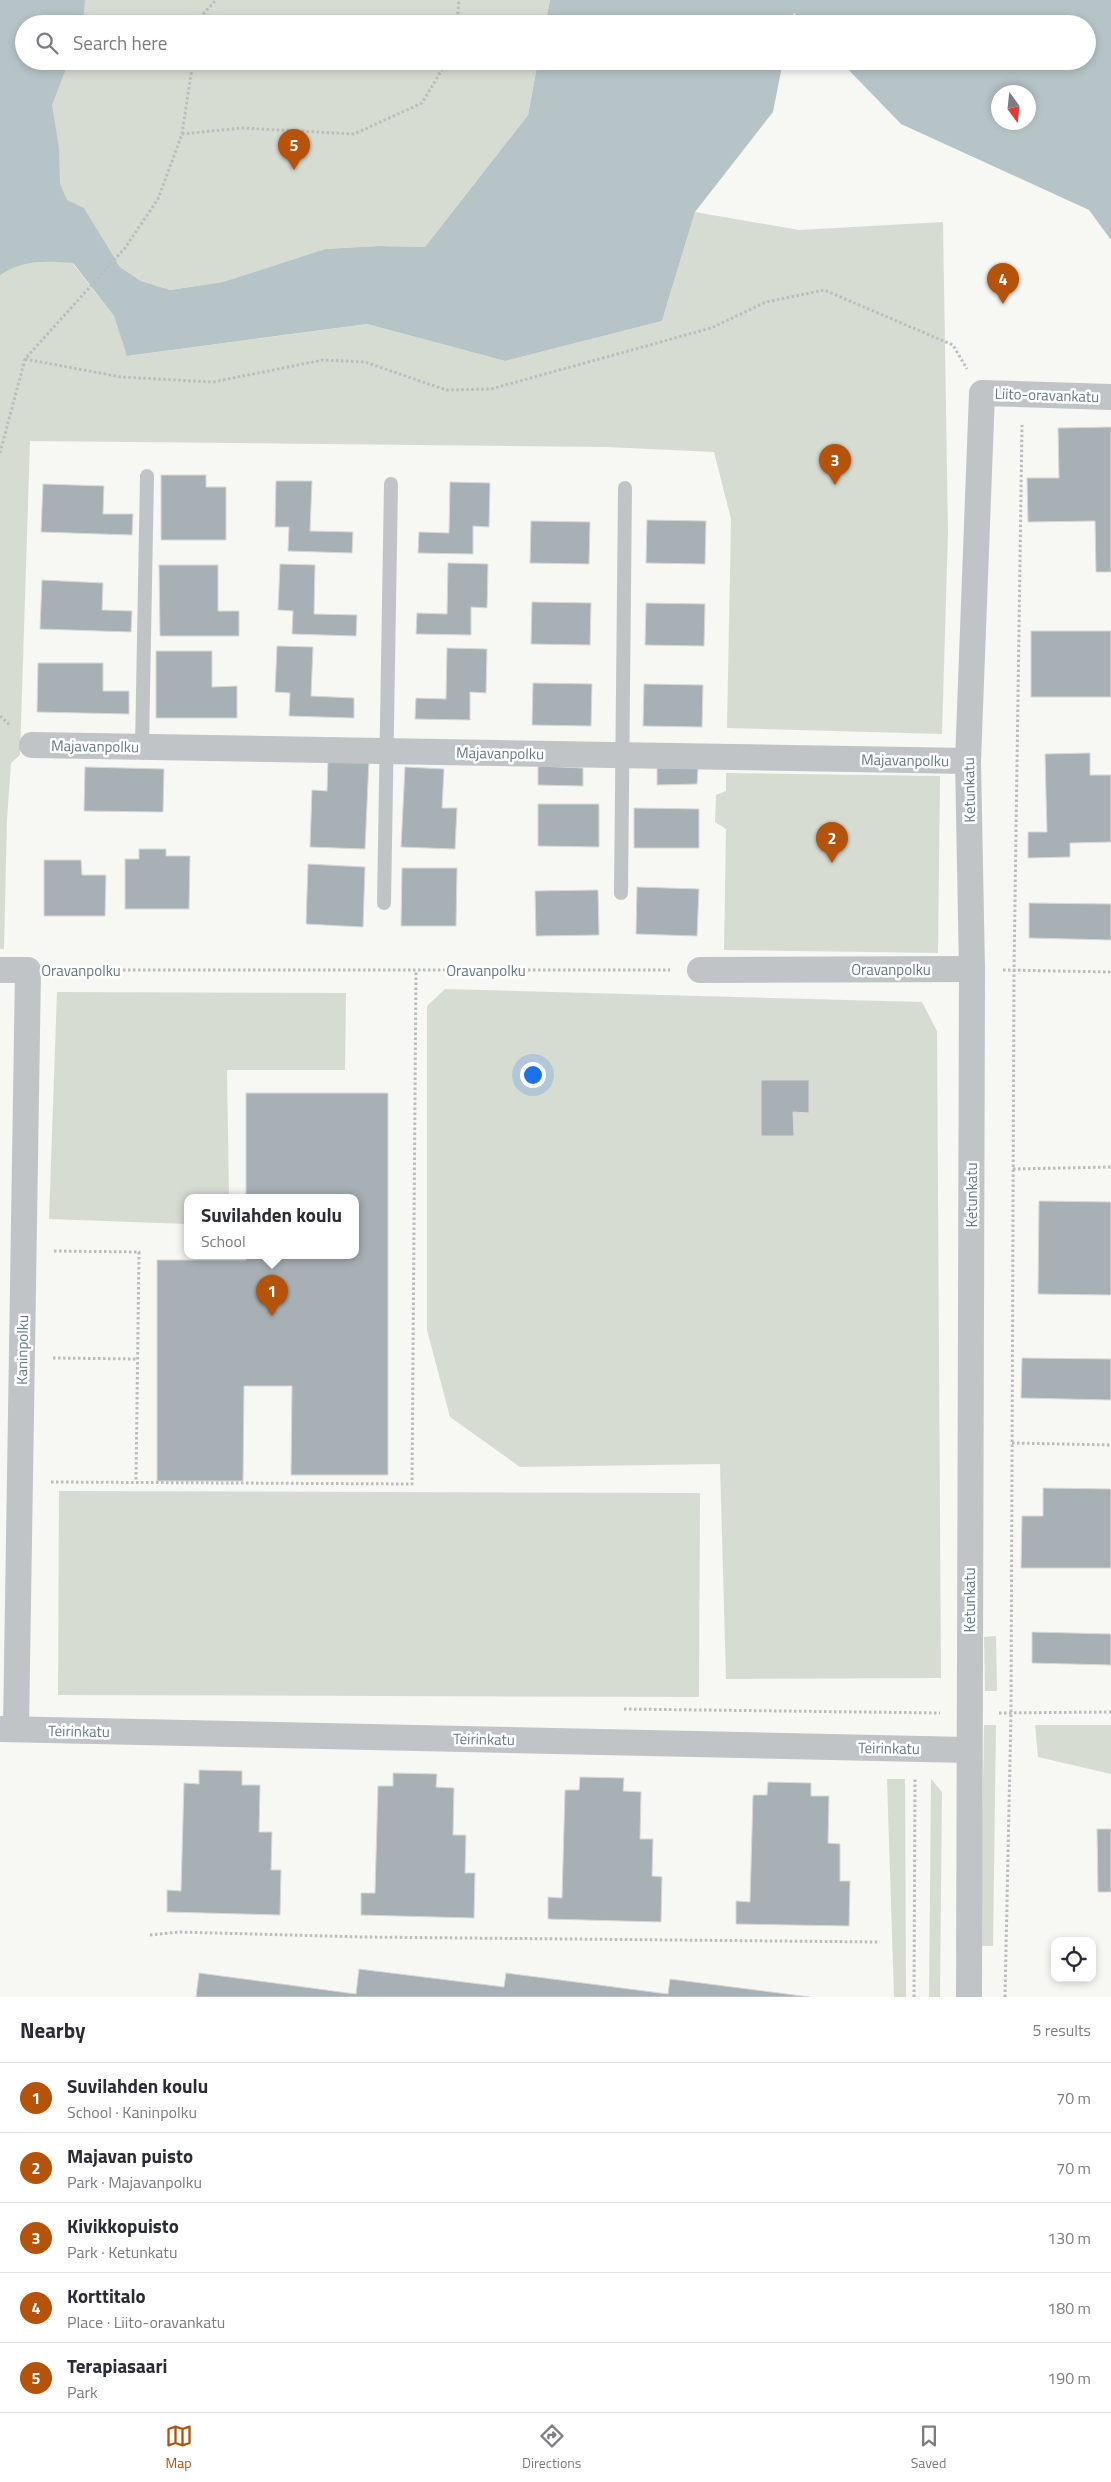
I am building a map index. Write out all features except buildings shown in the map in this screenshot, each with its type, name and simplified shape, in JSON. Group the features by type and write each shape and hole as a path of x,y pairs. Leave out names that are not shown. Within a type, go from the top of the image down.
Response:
{"street":[{"name":"Liito-oravankatu","path":"982,393 1111,397"},
{"name":"Ketunkatu","path":"969,1997 968,1750 972,969 968,761 982,393"},
{"name":"Majavanpolku","path":"32,745 968,761"},
{"name":"Oravanpolku","path":"700,970 972,969"},
{"name":"Oravanpolku","path":"0,970 28,970"},
{"name":"Kaninpolku","path":"8,1729 20,1482 28,970"},
{"name":"Teirinkatu","path":"8,1729 968,1750"}],"lane":[{"path":"142,747 146,476"},
{"path":"384,903 391,484"},
{"path":"621,893 625,488"}],"path":[{"path":"204,15 204,12 216,0"},
{"path":"458,15 459,0"},
{"path":"0,454 25,359 125,248 158,199 182,134 192,70"},
{"path":"182,134 244,128 354,134 422,103 442,70"},
{"path":"25,359 121,377 213,382 323,360 365,362 446,390 491,389 711,328 766,302 824,290 953,346 982,393"},
{"path":"1004,1997 1011,1713 1014,970 1022,394"},
{"path":"972,969 1111,972"},
{"name":"Oravanpolku","path":"28,970 700,970"},
{"path":"20,1482 412,1484 416,970"},
{"path":"1013,1169 1111,1167"},
{"path":"24,1251 139,1252 136,1482"},
{"path":"22,1358 137,1359"},
{"path":"1012,1443 1111,1445"},
{"path":"969,1713 1111,1712"},
{"path":"914,1997 916,1713"},
{"path":"150,1935 179,1932 362,1937 880,1942"}],"shaded area":[{"path":"0,0 550,0 547,15 15,15 15,70 536,70 528,115 425,247 378,246 325,249 223,282 170,290 141,281 120,267 94,226 73,264 114,316 128,356 367,324 505,361 662,321 695,212 799,230 943,222 948,532 942,734 727,728 731,519 714,452 607,447 30,441 20,755 11,763 7,819 4,949 0,949"},
{"path":"0,0 85,0 84,15 15,15 15,70 66,70 52,105 59,148 60,184 67,200 84,208 120,267 141,281 170,290 223,282 325,249 378,246 425,247 528,115 536,70 781,70 773,112 695,212 662,321 505,361 367,324 127,356 114,316 73,263 35,262 18,266 0,275"},
{"path":"550,0 1111,0 1111,240 1089,210 901,124 849,70 1096,70 1096,15 796,15 794,13 793,15 547,15"},
{"path":"726,773 940,776 938,953 724,950 726,829 715,822 716,795 726,791"},
{"path":"445,989 922,1002 937,1031 941,1678 726,1679 720,1464 520,1467 450,1417 427,1330 427,1006"},
{"path":"57,992 346,993 345,1070 227,1070 229,1194 184,1194 184,1224 49,1219"},
{"path":"59,1491 700,1493 699,1697 58,1695"},
{"path":"996,1636 997,1691 985,1691 984,1637"},
{"path":"984,1725 996,1725 993,1946 980,1946"},
{"path":"1035,1725 1111,1725 1111,1774 1038,1757"},
{"path":"887,1779 905,1779 906,1997 894,1997"},
{"path":"931,1779 942,1792 940,1997 929,1997"}],"place":[{"name":"Terapiasaari","path":"294,170"},
{"name":"Korttitalo","path":"1003,304"},
{"name":"Kivikkopuisto","path":"835,485"},
{"name":"Majavan puisto","path":"832,863"},
{"name":"Suvilahden koulu","path":"272,1316"}]}
